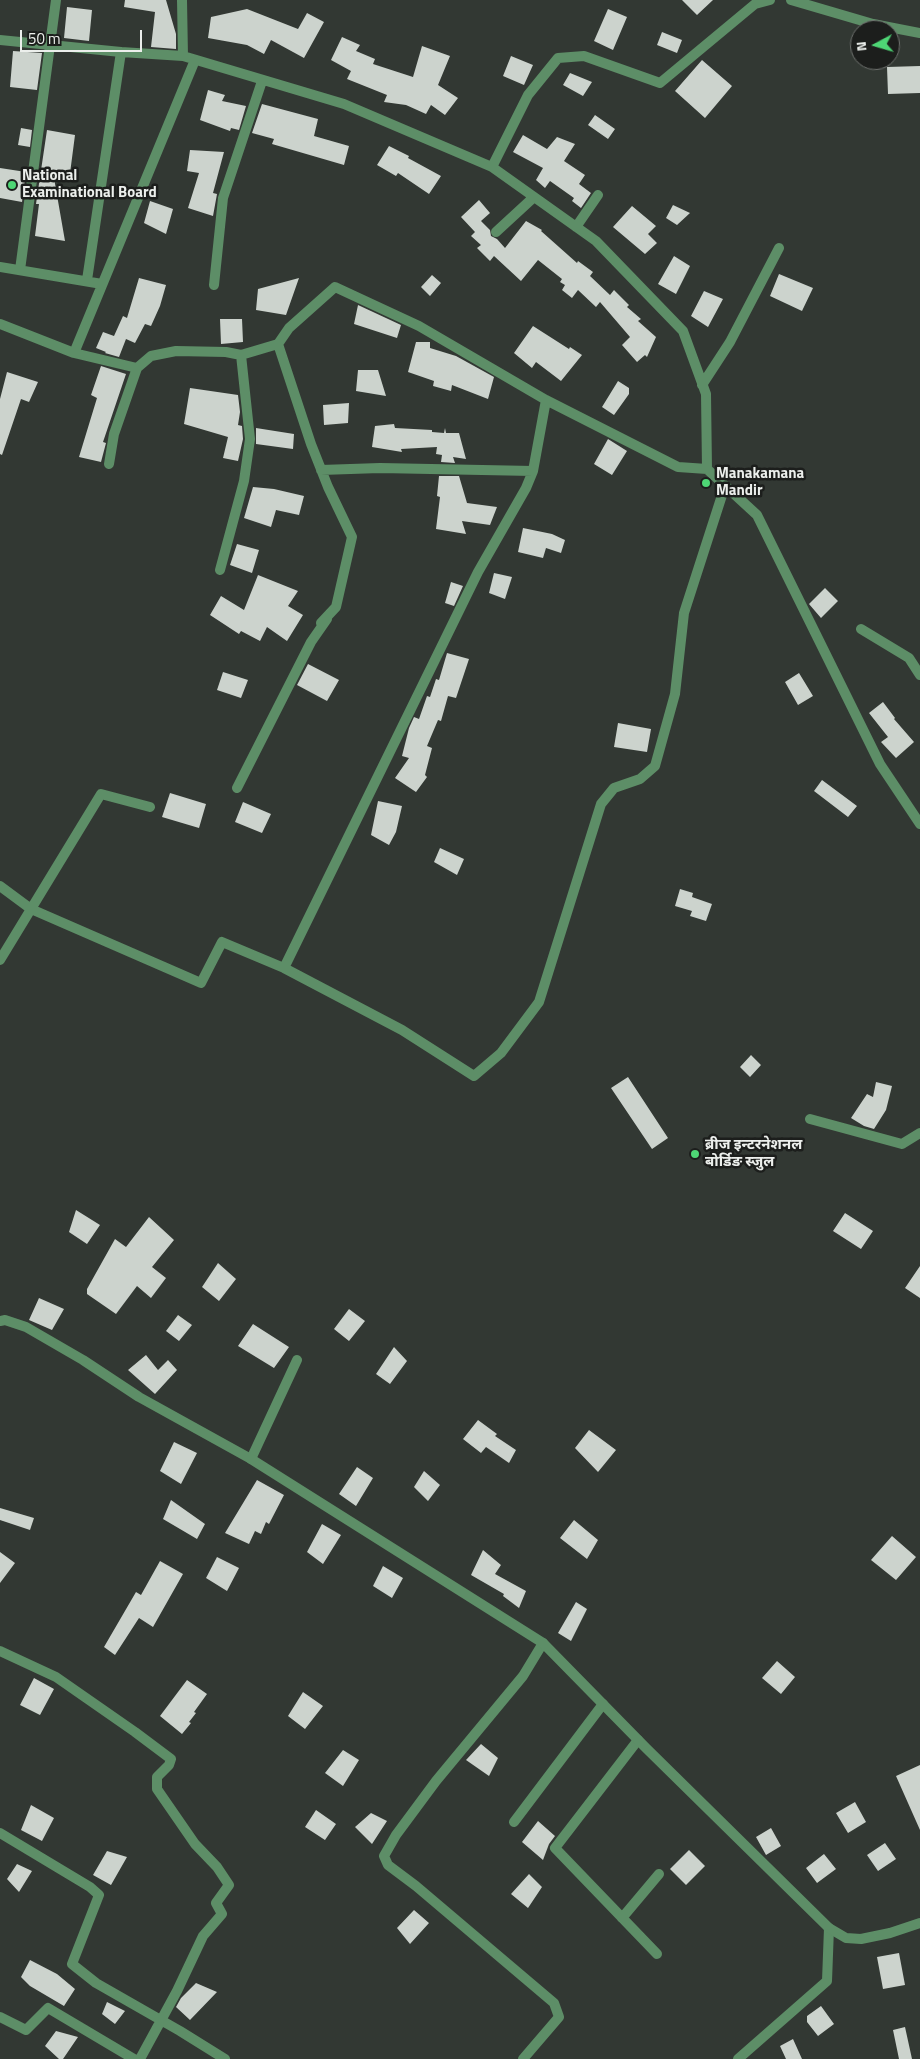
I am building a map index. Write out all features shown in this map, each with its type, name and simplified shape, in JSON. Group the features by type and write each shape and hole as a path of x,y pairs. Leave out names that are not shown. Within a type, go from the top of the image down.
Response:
{"street":[{"path":"20,270 56,0"},
{"path":"182,0 183,56"},
{"path":"492,168 528,95 558,58 584,56 660,83 755,4 770,0"},
{"path":"791,0 872,24 920,33"},
{"path":"0,40 183,56 344,104 492,168 596,242 684,331 706,394 707,469"},
{"path":"87,280 121,52"},
{"path":"74,353 195,60"},
{"path":"214,284 223,198 262,81"},
{"path":"576,226 598,195"},
{"path":"496,232 534,197"},
{"path":"702,385 730,342 778,248"},
{"path":"0,267 102,284"},
{"path":"109,464 114,434 137,368 151,356 176,351 226,352 241,355 278,344 289,328 335,287 418,326 546,400 678,467 707,469 757,515 880,764 920,824"},
{"path":"0,324 74,353 137,368"},
{"path":"237,788 311,642 336,607 352,537 321,470 278,344"},
{"path":"220,570 244,481 250,439 241,355"},
{"path":"284,968 478,572 526,488 533,471 546,400"},
{"path":"321,470 380,468 533,471"},
{"path":"0,886 31,909 201,983 222,942 284,968 402,1030 474,1076 501,1053 539,1002 601,804 614,788 640,779 655,766 675,694 684,613 725,486"},
{"path":"321,623 336,607"},
{"path":"861,629 909,658 920,675"},
{"path":"0,960 101,794 150,807"},
{"path":"810,1119 902,1144 920,1133"},
{"path":"0,1321 5,1320 26,1327 83,1360 139,1397 251,1459 543,1643 638,1740 830,1928 846,1938 861,1939 920,1923"},
{"path":"251,1459 297,1360"},
{"path":"523,2059 559,2017 554,2003 416,1886 388,1865 384,1856 396,1836 436,1781 523,1676 543,1643"},
{"path":"0,1651 56,1678 171,1759 169,1765 157,1777 157,1789 196,1844 217,1867 229,1885 216,1903 222,1914 203,1936 177,1991 140,2059"},
{"path":"514,1822 603,1704"},
{"path":"638,1740 555,1848 657,1954"},
{"path":"0,1833 90,1887 99,1895 72,1964 96,1983 225,2059"},
{"path":"622,1918 658,1874"},
{"path":"738,2059 828,1981 830,1928"},
{"path":"0,2016 26,2030 48,2008 134,2059"}],"building":[{"path":"125,0 166,0 176,34 176,49 151,47 155,12 124,7"},
{"path":"682,0 713,0 697,15"},
{"path":"67,7 92,10 89,41 64,38"},
{"path":"247,9 298,29 307,13 324,22 304,58 271,40 264,54 247,45 208,38 211,17"},
{"path":"608,9 627,17 613,50 594,41"},
{"path":"662,32 682,40 677,53 657,45"},
{"path":"342,37 360,45 356,51 375,59 373,64 413,77 422,46 450,56 438,85 458,98 445,115 431,105 426,114 406,105 384,102 387,95 347,79 351,71 331,60"},
{"path":"13,51 42,53 37,90 10,87"},
{"path":"511,56 533,65 524,85 503,76"},
{"path":"702,60 732,86 705,118 675,91"},
{"path":"920,66 920,93 888,94 887,70 900,70 900,67"},
{"path":"570,73 592,82 583,96 563,85"},
{"path":"208,90 225,95 222,101 246,106 239,130 231,128 230,131 200,120"},
{"path":"262,104 318,119 314,136 349,146 344,165 272,144 274,139 252,133"},
{"path":"595,115 615,129 608,139 588,125"},
{"path":"21,128 32,130 30,147 18,145"},
{"path":"47,130 75,135 69,181 54,178 65,241 35,236 39,204 36,204"},
{"path":"523,135 547,149 557,137 575,144 564,161 585,175 579,184 591,193 581,208 572,201 574,198 550,181 545,188 536,180 543,168 513,152"},
{"path":"389,146 441,176 429,194 398,173 396,176 377,165"},
{"path":"190,150 224,152 213,193 217,194 213,216 188,208 199,173 187,171"},
{"name":"National Examinational Board","path":"0,168 26,172 22,202 0,198"},
{"path":"479,200 490,213 481,221 490,230 491,236 497,239 505,248 526,221 542,230 577,263 578,261 593,272 590,276 610,295 614,290 629,305 627,307 641,319 638,321 656,337 647,357 645,355 637,362 622,345 630,337 600,302 596,307 578,290 572,298 562,290 565,285 560,282 562,279 538,260 521,281 494,256 490,261 477,248 481,245 471,236 475,232 461,217"},
{"path":"150,201 173,209 166,234 144,223"},
{"path":"673,205 690,213 677,225 666,218"},
{"path":"632,206 656,226 648,234 657,243 645,254 613,227"},
{"path":"674,256 690,266 676,294 658,284"},
{"path":"779,274 813,288 802,311 770,296"},
{"path":"432,275 441,283 430,296 421,287"},
{"path":"139,278 166,285 160,306 151,326 145,324 135,343 126,339 119,357 105,353 96,348 103,332 114,336 123,316 127,318"},
{"path":"299,278 286,315 256,310 258,289"},
{"path":"704,291 723,299 708,327 691,316"},
{"path":"358,305 401,325 397,338 354,324"},
{"path":"220,319 242,319 243,342 221,344"},
{"path":"533,326 582,355 561,381 536,362 532,368 514,353"},
{"path":"416,342 430,342 430,348 456,356 494,377 488,399 452,385 451,391 433,386 434,381 408,372"},
{"path":"101,366 126,374 103,442 106,443 101,462 79,457 97,398 91,395"},
{"path":"358,370 378,370 386,396 356,391"},
{"path":"7,372 38,382 29,402 21,399 2,455 0,454 0,399"},
{"path":"618,381 629,388 629,394 614,415 602,407"},
{"path":"190,388 238,395 240,412 238,425 242,426 243,439 238,461 223,458 228,437 184,424"},
{"path":"349,403 348,423 324,425 323,405"},
{"path":"394,424 395,428 432,430 432,432 444,433 445,428 446,433 459,433 466,459 453,457 455,463 441,462 442,455 436,454 437,447 401,449 402,452 372,447 375,426"},
{"path":"256,428 294,434 293,449 256,444"},
{"path":"608,439 627,451 612,475 594,464"},
{"path":"439,476 459,476 467,503 497,507 490,525 462,521 466,534 436,529 440,497 437,496"},
{"path":"253,487 274,489 304,496 299,515 276,510 271,527 244,518"},
{"path":"523,528 552,534 565,540 561,553 546,548 543,558 518,552"},
{"path":"237,544 259,550 252,573 230,565"},
{"path":"494,573 512,577 505,599 489,593"},
{"path":"258,575 298,591 288,606 303,615 287,641 267,627 260,641 241,631 239,634 210,615 221,596 244,610"},
{"path":"451,582 463,586 454,606 445,603"},
{"path":"825,588 838,601 821,618 809,604"},
{"path":"447,653 469,659 456,698 448,696 441,721 438,720 427,746 432,748 425,775 427,777 416,792 395,778 409,758 402,756 409,728 414,717 419,719 427,696 430,697 436,679 439,680"},
{"path":"308,664 339,680 327,701 297,685"},
{"path":"223,672 248,680 241,698 217,690"},
{"path":"799,673 813,696 798,705 785,682"},
{"path":"883,702 894,719 914,742 896,758 881,742 888,737 869,713"},
{"path":"618,723 651,729 647,752 614,747"},
{"path":"822,780 857,806 848,817 814,791"},
{"path":"170,793 206,804 199,828 162,817"},
{"path":"378,801 402,806 396,832 389,845 371,835"},
{"path":"243,802 271,814 262,833 235,822"},
{"path":"440,848 464,859 457,875 434,862"},
{"path":"680,889 693,893 692,897 712,904 706,921 690,916 692,911 675,906"},
{"path":"751,1055 761,1065 750,1077 740,1067"},
{"path":"628,1077 668,1138 652,1149 611,1088"},
{"path":"876,1082 892,1086 886,1110 874,1129 864,1126 851,1118 867,1094 873,1097"},
{"path":"76,1210 100,1225 87,1244 69,1232"},
{"path":"845,1213 873,1231 861,1249 833,1231"},
{"path":"149,1217 174,1240 152,1267 166,1278 151,1298 137,1286 116,1314 87,1294 87,1289 115,1239 126,1247"},
{"path":"218,1263 236,1279 219,1301 202,1287"},
{"path":"920,1266 920,1298 905,1288"},
{"path":"39,1298 64,1309 52,1330 29,1320"},
{"path":"349,1309 365,1321 349,1341 334,1329"},
{"path":"178,1315 192,1325 179,1341 166,1331"},
{"path":"253,1324 289,1347 274,1368 238,1346"},
{"path":"394,1347 407,1361 390,1384 376,1374"},
{"path":"146,1355 158,1370 168,1360 177,1370 155,1394 128,1370"},
{"path":"478,1420 497,1434 495,1436 516,1450 509,1463 486,1447 481,1453 463,1439"},
{"path":"589,1430 616,1450 598,1472 575,1448"},
{"path":"174,1442 197,1453 181,1484 160,1471"},
{"path":"357,1467 373,1478 356,1506 339,1494"},
{"path":"424,1471 440,1485 428,1501 414,1487"},
{"path":"257,1480 284,1495 269,1524 266,1522 261,1534 255,1531 249,1544 225,1533"},
{"path":"171,1500 205,1524 197,1539 163,1519"},
{"path":"0,1508 34,1518 30,1530 0,1520"},
{"path":"574,1520 598,1540 587,1559 560,1538"},
{"path":"322,1524 341,1535 323,1564 307,1552"},
{"path":"892,1536 916,1557 896,1580 871,1560"},
{"path":"483,1550 501,1565 495,1574 526,1591 519,1608 503,1596 504,1594 471,1575"},
{"path":"0,1552 15,1563 0,1583"},
{"path":"217,1557 239,1568 227,1591 206,1578"},
{"path":"160,1561 183,1574 153,1627 139,1618 115,1655 104,1647 136,1592 141,1595"},
{"path":"383,1566 403,1578 392,1598 373,1586"},
{"path":"576,1602 587,1609 571,1641 558,1633"},
{"path":"777,1661 795,1677 781,1694 762,1678"},
{"path":"34,1678 54,1689 40,1715 20,1705"},
{"path":"187,1680 207,1694 194,1712 196,1713 189,1722 191,1723 182,1734 160,1716"},
{"path":"303,1692 323,1706 305,1729 288,1716"},
{"path":"481,1744 498,1758 489,1776 466,1760"},
{"path":"343,1750 359,1760 343,1786 325,1773"},
{"path":"920,1765 920,1830 896,1776"},
{"path":"855,1802 866,1822 848,1833 836,1813"},
{"path":"31,1805 54,1818 42,1841 21,1830"},
{"path":"316,1810 336,1824 325,1840 305,1827"},
{"path":"371,1813 387,1821 372,1844 355,1827"},
{"path":"538,1821 555,1836 549,1844 543,1860 522,1842"},
{"path":"771,1828 781,1846 766,1855 756,1837"},
{"path":"885,1843 896,1859 878,1871 867,1855"},
{"path":"689,1850 705,1866 686,1885 670,1869"},
{"path":"107,1851 127,1857 111,1885 93,1875"},
{"path":"824,1854 836,1869 817,1883 806,1868"},
{"path":"17,1864 32,1871 19,1892 7,1879"},
{"path":"529,1874 542,1887 528,1908 511,1894"},
{"path":"414,1910 429,1923 410,1944 397,1928"},
{"path":"899,1953 905,1985 883,1989 877,1957"},
{"path":"30,1960 57,1974 75,1989 64,2006 30,1986 21,1977"},
{"path":"196,1983 217,1992 190,2020 176,2007 181,1998"},
{"path":"107,2002 125,2011 115,2024 102,2014"},
{"path":"821,2006 834,2024 818,2036 807,2022 807,2016"},
{"path":"905,2027 912,2059 899,2059 893,2030"},
{"path":"56,2031 78,2037 63,2059 59,2059 45,2046"},
{"path":"793,2039 802,2059 786,2059 780,2046"}],"place":[{"name":"National Examinational Board","path":"12,185"},
{"name":"Manakamana Mandir","path":"706,483"},
{"name":"ब्रीज इन्टरनेशनल बोर्डिङ स्जुल","path":"695,1154"}]}
